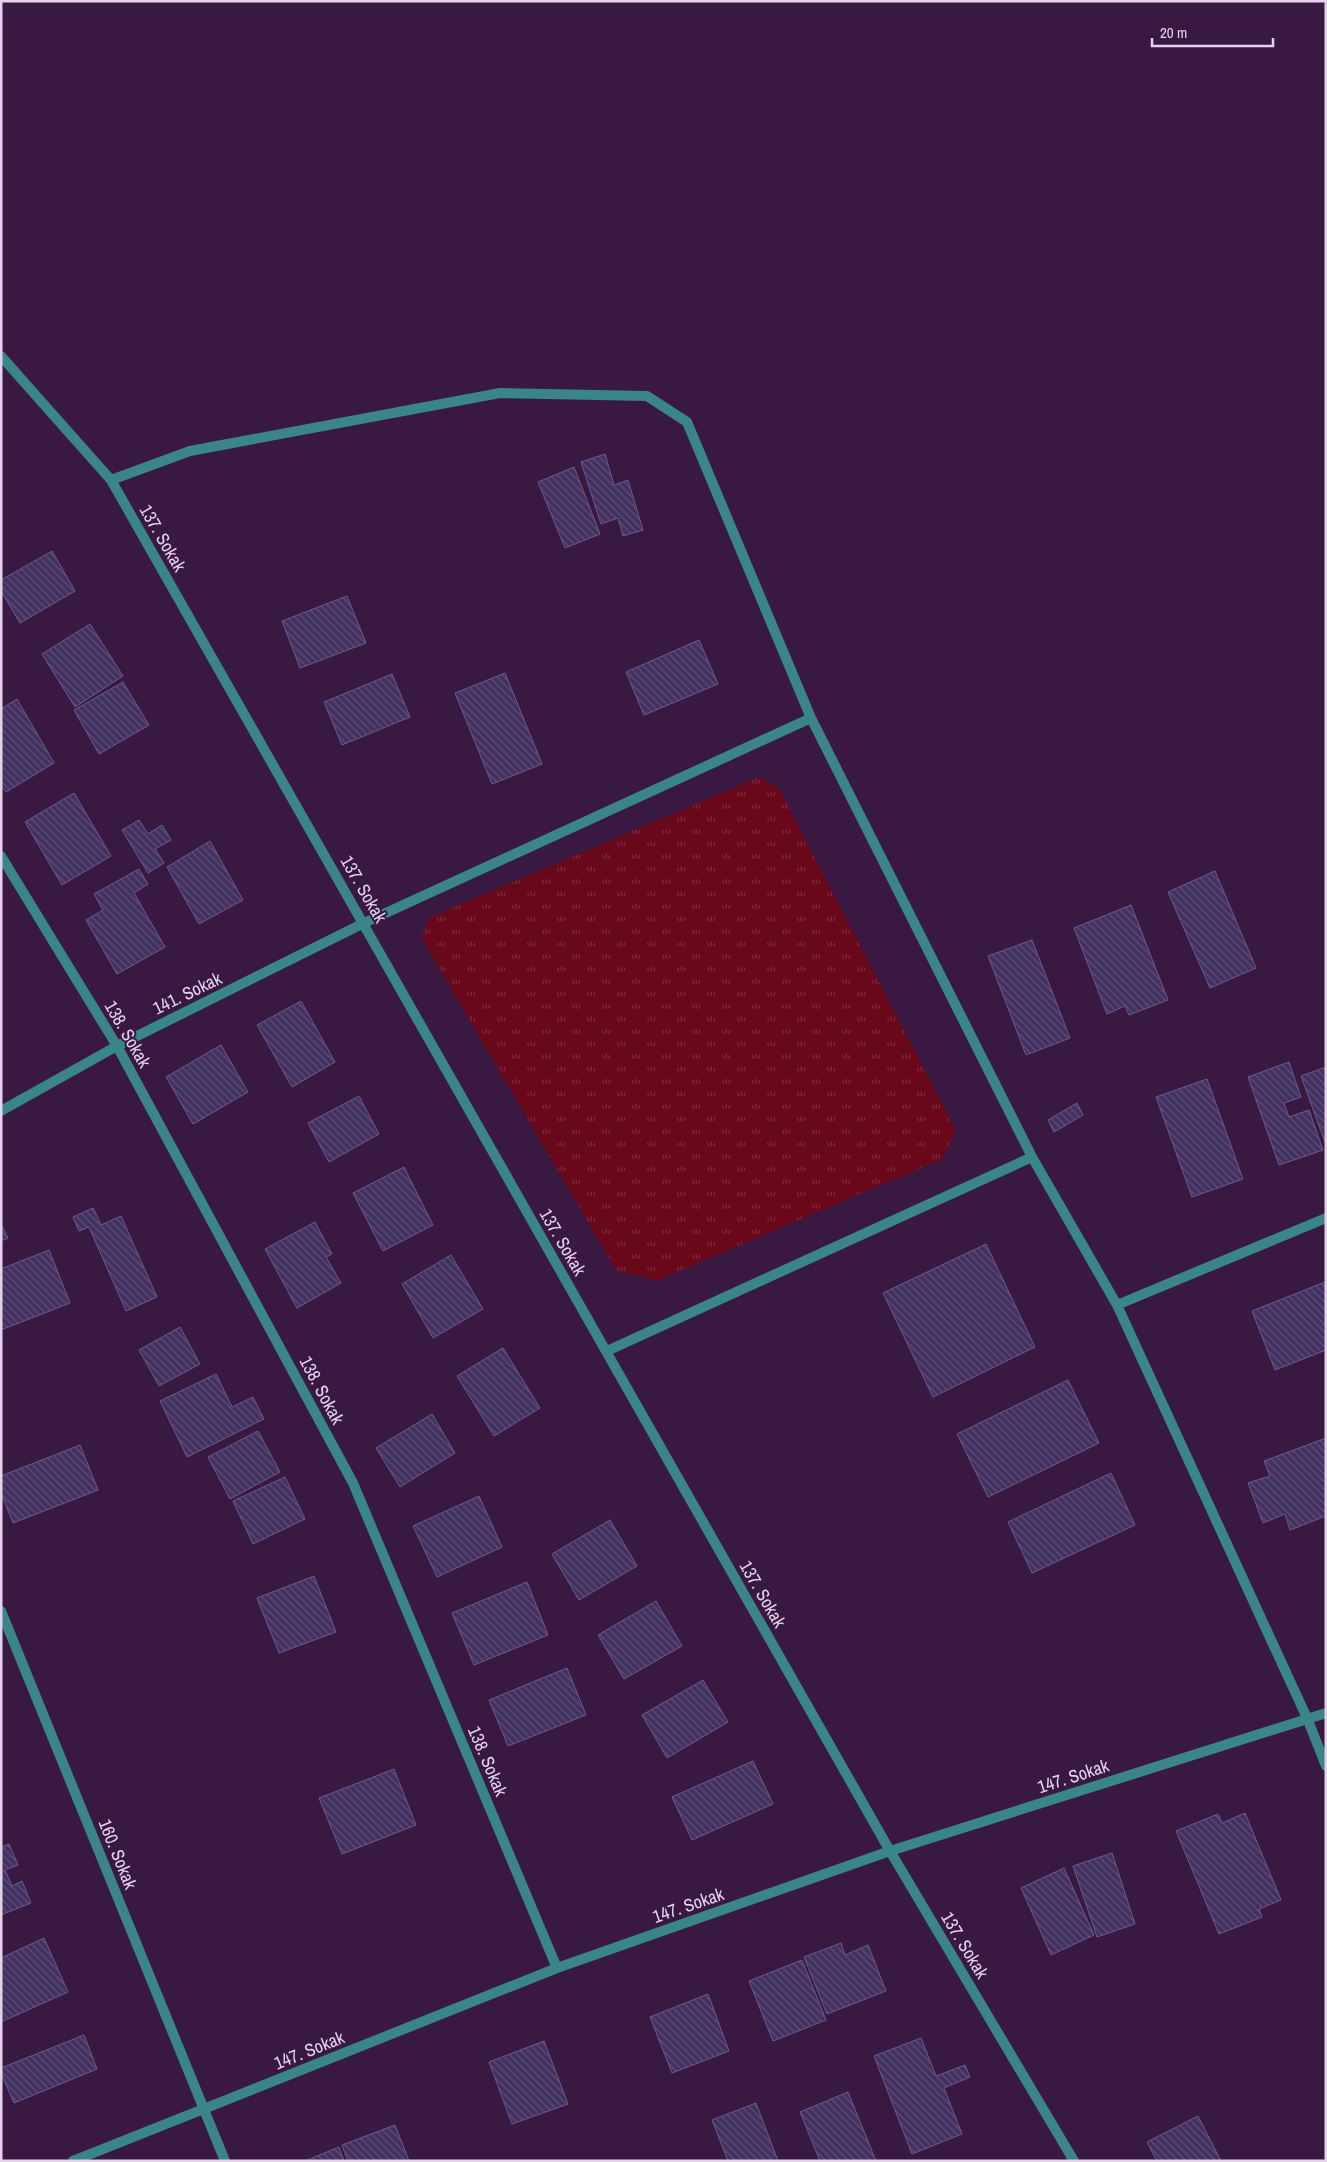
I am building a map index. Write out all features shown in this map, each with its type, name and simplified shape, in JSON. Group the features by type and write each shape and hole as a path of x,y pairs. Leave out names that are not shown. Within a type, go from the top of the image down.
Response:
{"street":[{"name":"137. Sokak","path":"1,356 111,480 890,1851 1072,2159"},
{"path":"111,480 190,451 500,393 647,396 687,422 810,718 1032,1157 1117,1305 1307,1718 1326,1766"},
{"name":"141. Sokak","path":"1,1112 117,1046 364,923 810,718"},
{"name":"138. Sokak","path":"1,856 117,1046 353,1483 557,1968"},
{"path":"607,1351 1032,1157"},
{"path":"1117,1305 1326,1218"},
{"name":"160. Sokak","path":"1,1611 225,2161"},
{"name":"147. Sokak","path":"74,2161 557,1968 890,1851 1326,1713"},
{"path":"1060,2161 1072,2159"}],"green space":[{"path":"759,777 779,788 956,1131 942,1159 656,1281 616,1270 422,939 428,918"}],"building":[{"path":"605,454 614,485 628,480 643,530 623,536 618,518 601,524 581,462"},
{"path":"574,467 600,534 565,548 538,482"},
{"path":"52,551 75,591 20,623 1,591 1,580"},
{"path":"347,596 366,643 300,668 282,621"},
{"path":"90,624 123,676 75,707 42,654"},
{"path":"699,640 718,684 644,715 626,672"},
{"path":"505,673 542,764 492,784 455,693"},
{"path":"392,674 410,717 342,745 324,702"},
{"path":"123,682 149,725 99,754 74,710"},
{"path":"17,699 54,763 6,792 1,785 1,709"},
{"path":"74,793 111,856 62,885 25,822"},
{"path":"139,820 148,834 162,825 171,840 155,849 164,863 148,873 122,830"},
{"path":"210,841 243,900 199,924 167,867"},
{"path":"139,869 148,884 134,893 165,947 117,974 86,920 103,910 94,894"},
{"path":"1215,871 1256,968 1210,988 1168,892"},
{"path":"1131,905 1168,1000 1129,1015 1125,1006 1107,1014 1074,928"},
{"path":"1032,940 1070,1038 1026,1055 988,956"},
{"path":"301,1001 335,1062 292,1087 257,1025"},
{"path":"221,1045 248,1092 193,1124 166,1077"},
{"path":"1289,1062 1301,1097 1284,1103 1289,1117 1309,1110 1323,1150 1279,1165 1248,1077"},
{"path":"1326,1067 1326,1145 1301,1076"},
{"path":"1207,1079 1243,1179 1192,1197 1156,1097"},
{"path":"359,1096 379,1134 329,1162 308,1123"},
{"path":"1077,1103 1083,1115 1054,1132 1048,1120"},
{"path":"404,1167 433,1225 383,1251 353,1193"},
{"path":"93,1208 101,1225 121,1216 157,1297 126,1311 89,1227 79,1231 73,1217"},
{"path":"315,1222 332,1254 326,1257 341,1283 297,1308 265,1249"},
{"path":"1,1224 8,1238 1,1241"},
{"path":"986,1244 1035,1347 933,1397 883,1293"},
{"path":"49,1250 70,1303 1,1330 1,1269"},
{"path":"451,1255 483,1309 433,1338 402,1284"},
{"path":"1325,1282 1326,1350 1275,1370 1252,1311"},
{"path":"180,1327 200,1364 159,1386 139,1350"},
{"path":"503,1348 540,1408 494,1436 457,1376"},
{"path":"216,1374 232,1407 253,1397 264,1419 187,1457 160,1401"},
{"path":"1068,1380 1099,1443 988,1497 957,1434"},
{"path":"432,1414 455,1453 400,1487 376,1448"},
{"path":"258,1431 280,1472 230,1499 208,1457"},
{"path":"1326,1438 1326,1516 1290,1530 1285,1514 1263,1523 1248,1483 1270,1476 1264,1461"},
{"path":"80,1445 98,1490 13,1523 1,1493 1,1476"},
{"path":"1111,1473 1135,1525 1032,1573 1008,1522"},
{"path":"285,1477 305,1519 253,1544 233,1501"},
{"path":"479,1496 502,1547 437,1577 413,1526"},
{"path":"610,1520 637,1566 579,1600 552,1554"},
{"path":"314,1576 336,1632 279,1653 257,1598"},
{"path":"527,1582 548,1635 474,1665 452,1613"},
{"path":"656,1601 682,1646 624,1679 598,1635"},
{"path":"567,1668 586,1715 508,1746 489,1700"},
{"path":"703,1680 728,1722 667,1758 642,1715"},
{"path":"753,1761 773,1804 692,1840 672,1797"},
{"path":"394,1769 416,1825 342,1854 319,1798"},
{"path":"1245,1813 1281,1900 1259,1909 1262,1917 1219,1934 1176,1831 1218,1814 1222,1823"},
{"path":"9,1844 18,1865 5,1870 12,1886 22,1881 31,1903 1,1915 1,1847"},
{"path":"1112,1853 1135,1924 1097,1937 1073,1866"},
{"path":"1064,1868 1094,1935 1051,1955 1021,1888"},
{"path":"44,1938 68,1992 1,2022 1,1958"},
{"path":"841,1943 845,1955 868,1945 886,1991 827,2014 804,1957"},
{"path":"802,1960 826,2020 773,2041 749,1981"},
{"path":"708,1994 729,2051 672,2073 650,2017"},
{"path":"84,2035 97,2069 14,2103 1,2073 1,2068"},
{"path":"921,2038 936,2076 965,2065 970,2077 944,2088 962,2134 912,2154 874,2056"},
{"path":"544,2041 568,2104 512,2124 489,2062"},
{"path":"848,2092 876,2161 820,2161 800,2112"},
{"path":"756,2103 778,2161 728,2161 712,2120"},
{"path":"1198,2116 1221,2161 1157,2161 1147,2142"},
{"path":"395,2125 409,2161 348,2161 342,2145"},
{"path":"339,2147 344,2161 305,2161"}]}
